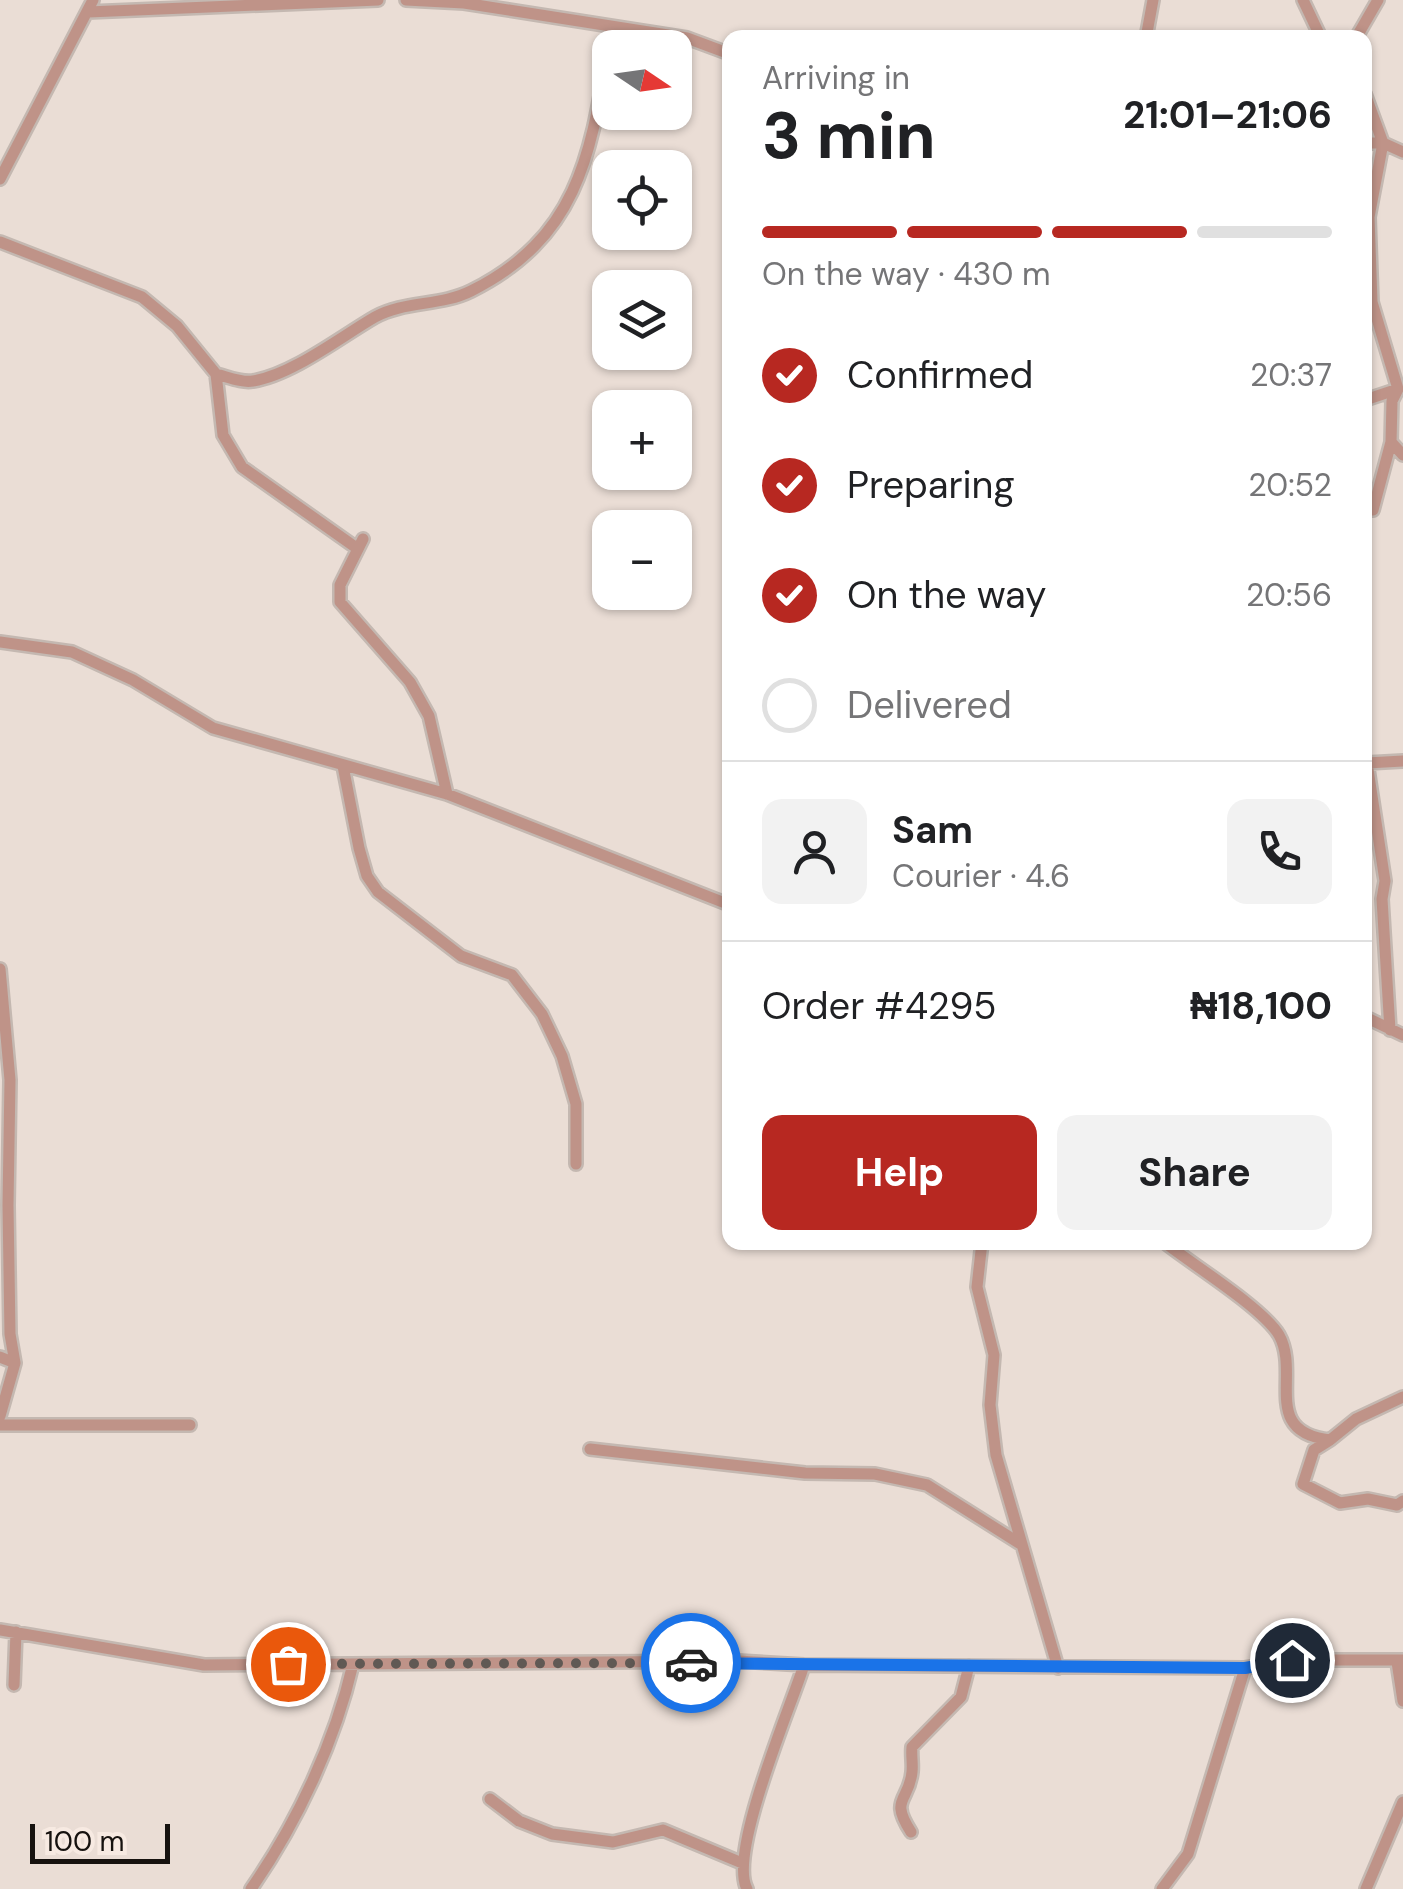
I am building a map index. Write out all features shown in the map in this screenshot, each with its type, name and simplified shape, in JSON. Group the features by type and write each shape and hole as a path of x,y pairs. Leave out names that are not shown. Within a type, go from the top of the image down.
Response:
{"street":[{"path":"0,179 90,6 378,0"},
{"path":"407,0 464,2 687,38 722,51"},
{"path":"1147,30 1153,0"},
{"path":"1303,0 1317,30"},
{"path":"1361,30 1378,0"},
{"path":"216,374 252,382 267,377 330,349 381,314 467,293 542,240 584,173 612,27"},
{"path":"1372,113 1383,143 1372,201"},
{"path":"1372,143 1383,143 1403,152"},
{"path":"0,242 142,297 177,326 216,374 222,435 242,467 360,544 340,585 340,602 410,682 429,716 447,794"},
{"path":"1372,288 1376,318 1398,389 1392,401 1391,442 1373,510"},
{"path":"1372,398 1398,389"},
{"path":"1391,442 1403,455"},
{"path":"0,642 72,652 133,680 213,728 447,794 722,903"},
{"path":"1372,763 1403,761"},
{"path":"342,766 358,848 367,876 378,892 461,956 512,974 542,1014 562,1056 576,1104 576,1164"},
{"path":"1372,794 1386,881 1382,899 1397,1032"},
{"path":"0,969 10,1080 10,1334 16,1363 0,1416"},
{"path":"1372,1021 1397,1032"},
{"path":"981,1250 977,1287 994,1354 991,1428 1019,1543 1048,1621 1058,1668"},
{"path":"1174,1250 1270,1324 1286,1354 1288,1416 1314,1436 1330,1440"},
{"path":"0,1357 16,1363"},
{"path":"1403,1397 1356,1419 1314,1450 1303,1484 1340,1503 1368,1499 1397,1505 1403,1501"},
{"path":"0,1425 190,1425"},
{"path":"590,1448 805,1473 874,1474 927,1485 1019,1543"},
{"path":"0,1630 204,1665 738,1660 804,1665 1245,1668 1292,1660 1400,1661 1403,1701"},
{"path":"14,1685 16,1632"},
{"path":"251,1889 282,1846 344,1704 353,1664"},
{"path":"746,1889 742,1864 748,1830 804,1665"},
{"path":"911,1832 901,1816 899,1802 912,1773 912,1747 962,1697 969,1666"},
{"path":"1162,1889 1188,1854 1245,1668"},
{"path":"490,1800 519,1821 552,1834 613,1842 664,1830 742,1864"},
{"path":"1366,1889 1403,1802"}],"way so far":[{"path":"288,1664 510,1664 567,1660 691,1663"}],"route":[{"path":"691,1663 738,1660 804,1665 1245,1668 1292,1660"}]}
